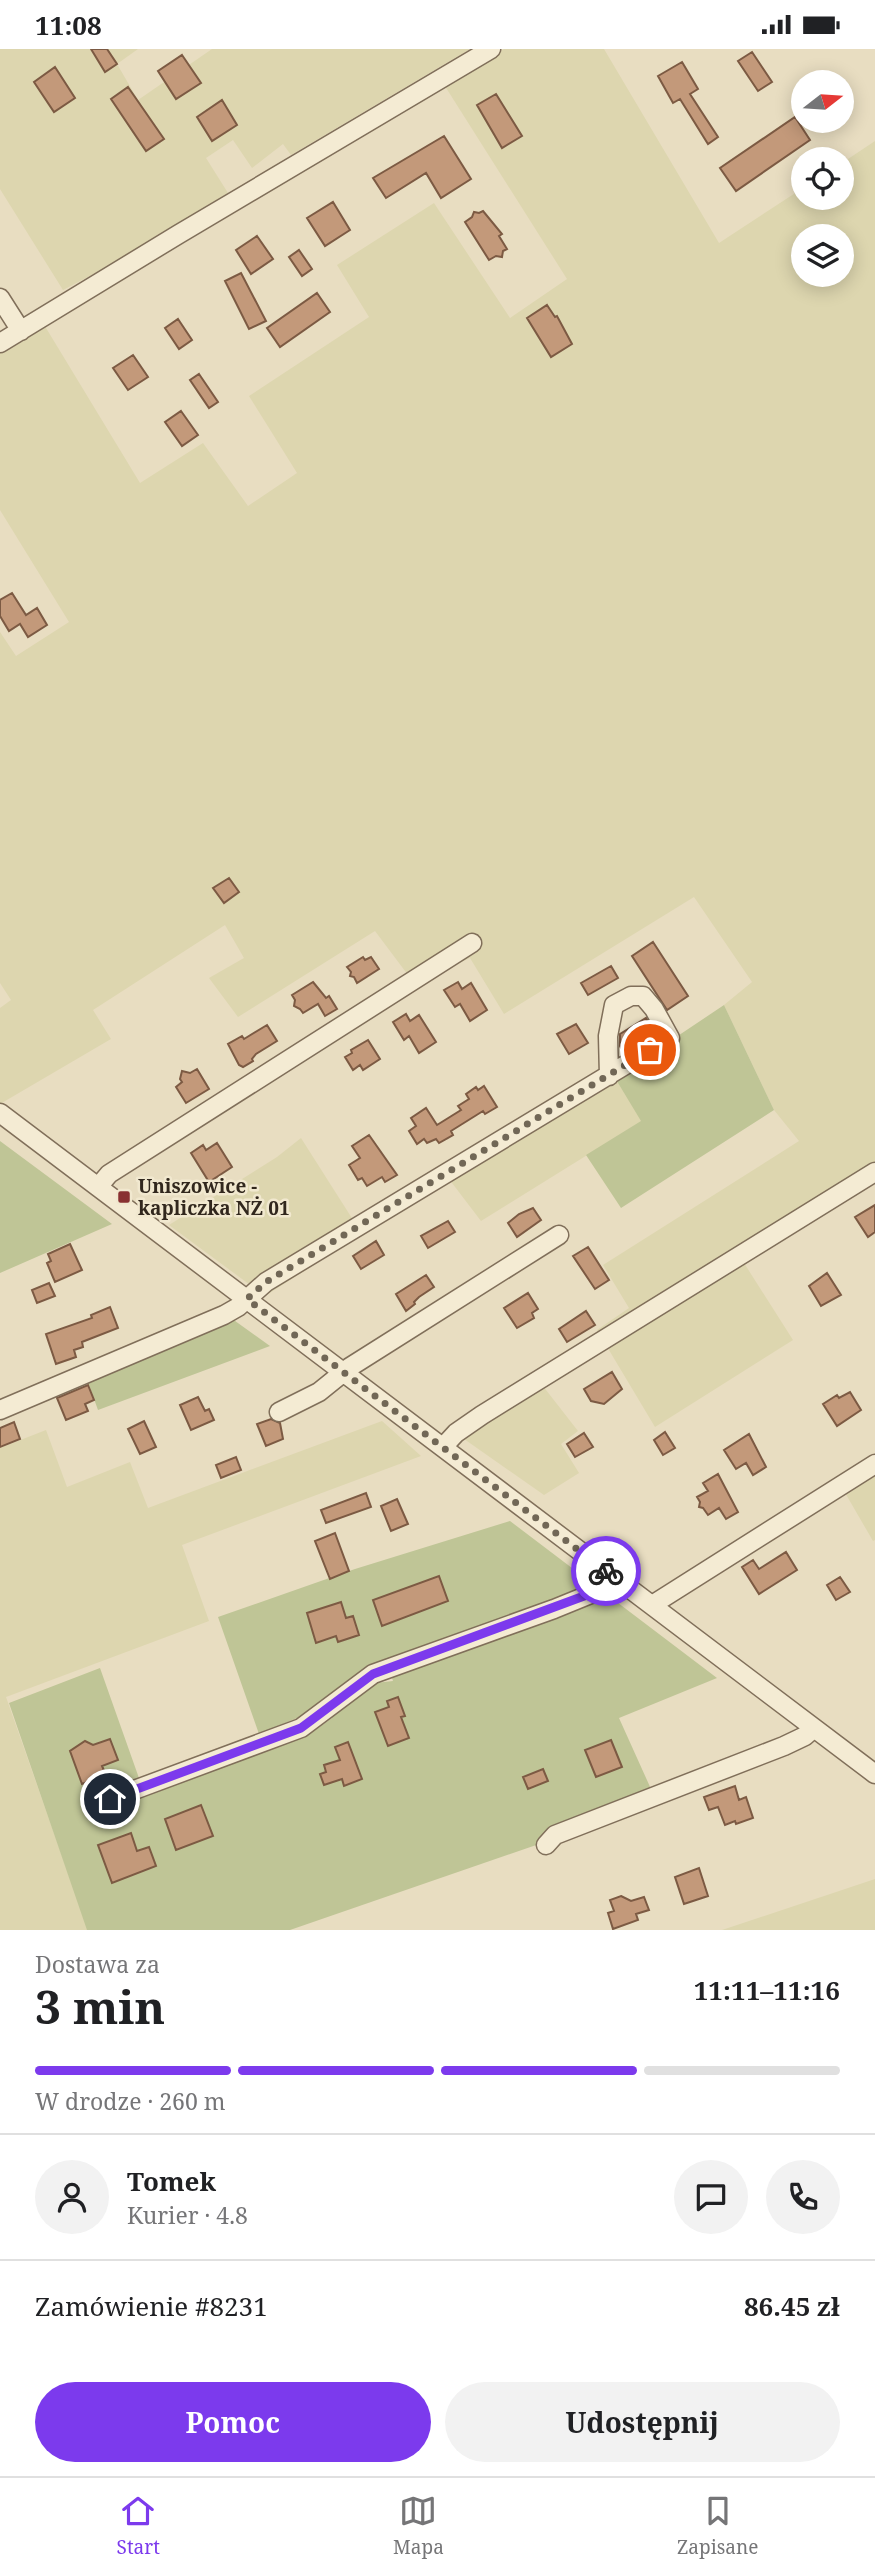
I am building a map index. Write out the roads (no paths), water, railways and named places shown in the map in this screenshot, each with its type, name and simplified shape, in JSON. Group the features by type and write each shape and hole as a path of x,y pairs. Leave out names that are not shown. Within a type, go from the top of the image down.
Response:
{"street":[{"path":"0,343 179,233 491,49"},
{"path":"0,298 21,331"},
{"path":"98,1187 109,1174 472,943"},
{"path":"0,1410 224,1315 266,1282 609,1076 670,1038 654,1009 643,996 631,996 614,1005 608,1036 609,1076"},
{"path":"0,1112 875,1774"},
{"path":"443,1447 456,1433 482,1415 875,1172"},
{"path":"279,1412 319,1392 343,1372 559,1235"},
{"path":"652,1605 875,1464"},
{"path":"110,1799 301,1728 373,1674 576,1600 611,1585 617,1579"},
{"path":"546,1845 555,1835 784,1746 805,1736 814,1728"}],"place":[{"name":"Uniszowice - kapliczka NŻ 01","path":"124,1197"}]}
